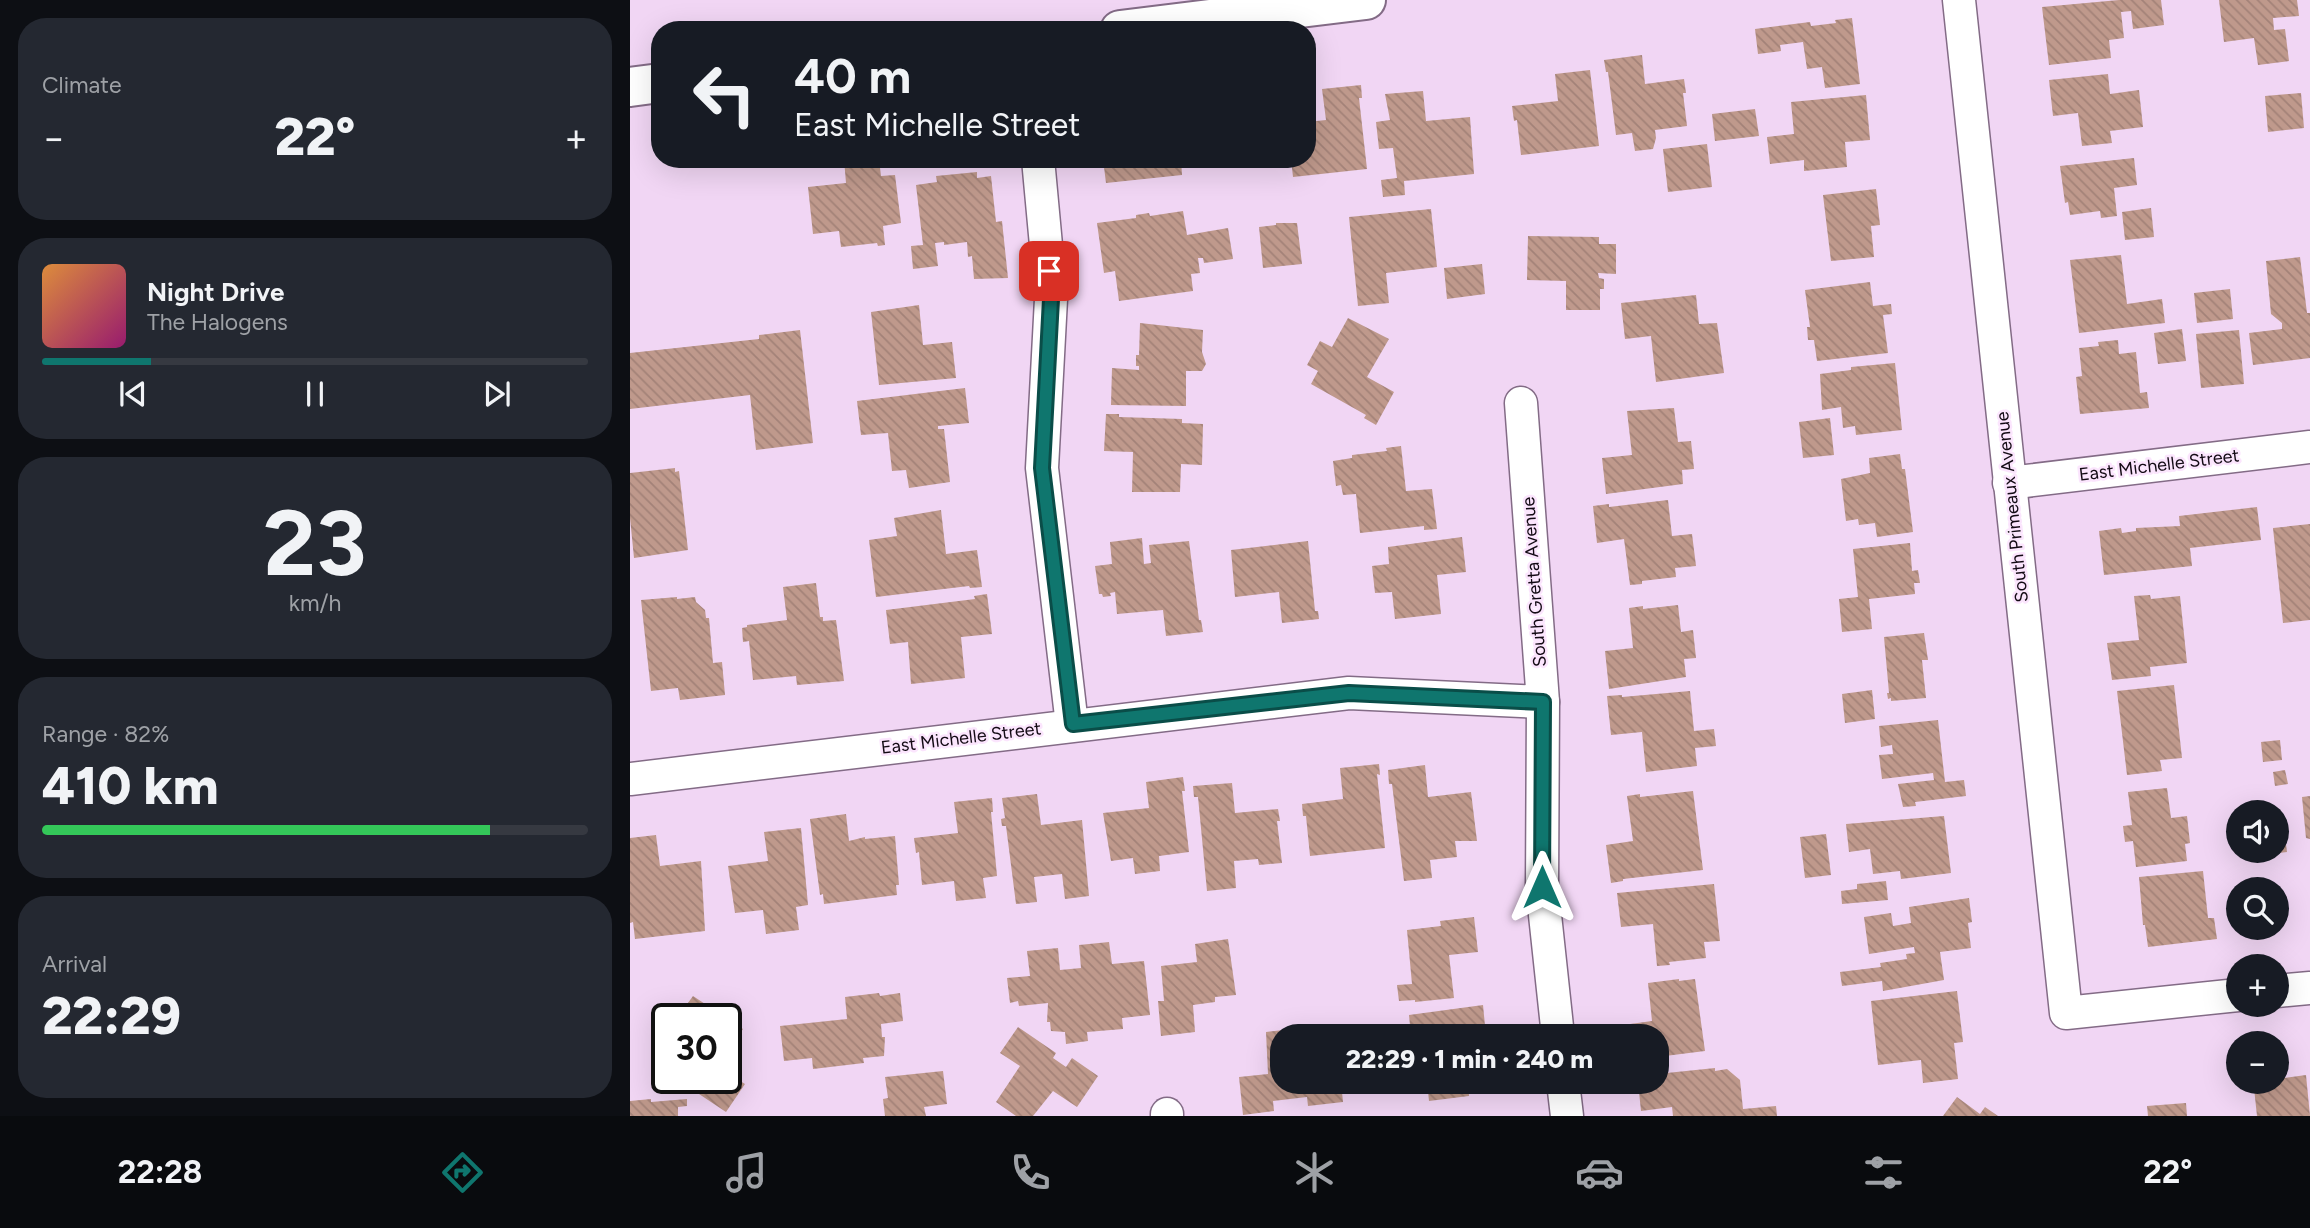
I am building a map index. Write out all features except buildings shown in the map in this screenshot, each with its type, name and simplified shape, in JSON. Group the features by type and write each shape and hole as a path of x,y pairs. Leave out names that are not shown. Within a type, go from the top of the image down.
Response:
{"street":[{"path":"1194,21 1366,0"},
{"name":"South Primeaux Avenue","path":"1959,0 2066,1013 2226,996"},
{"path":"630,87 651,84"},
{"path":"1039,168 1051,299 1042,468 1073,724"},
{"name":"South Gretta Avenue","path":"1521,403 1543,702 1542,887 1557,1024"},
{"name":"East Michelle Street","path":"2009,482 2310,447"},
{"name":"East Michelle Street","path":"630,779 1349,693 1543,702"},
{"path":"2289,990 2310,988"},
{"path":"1564,1094 1567,1116"}],"route":[{"path":"1049,271 1051,299 1042,468 1073,724 1349,693 1543,702 1542,887"}]}
